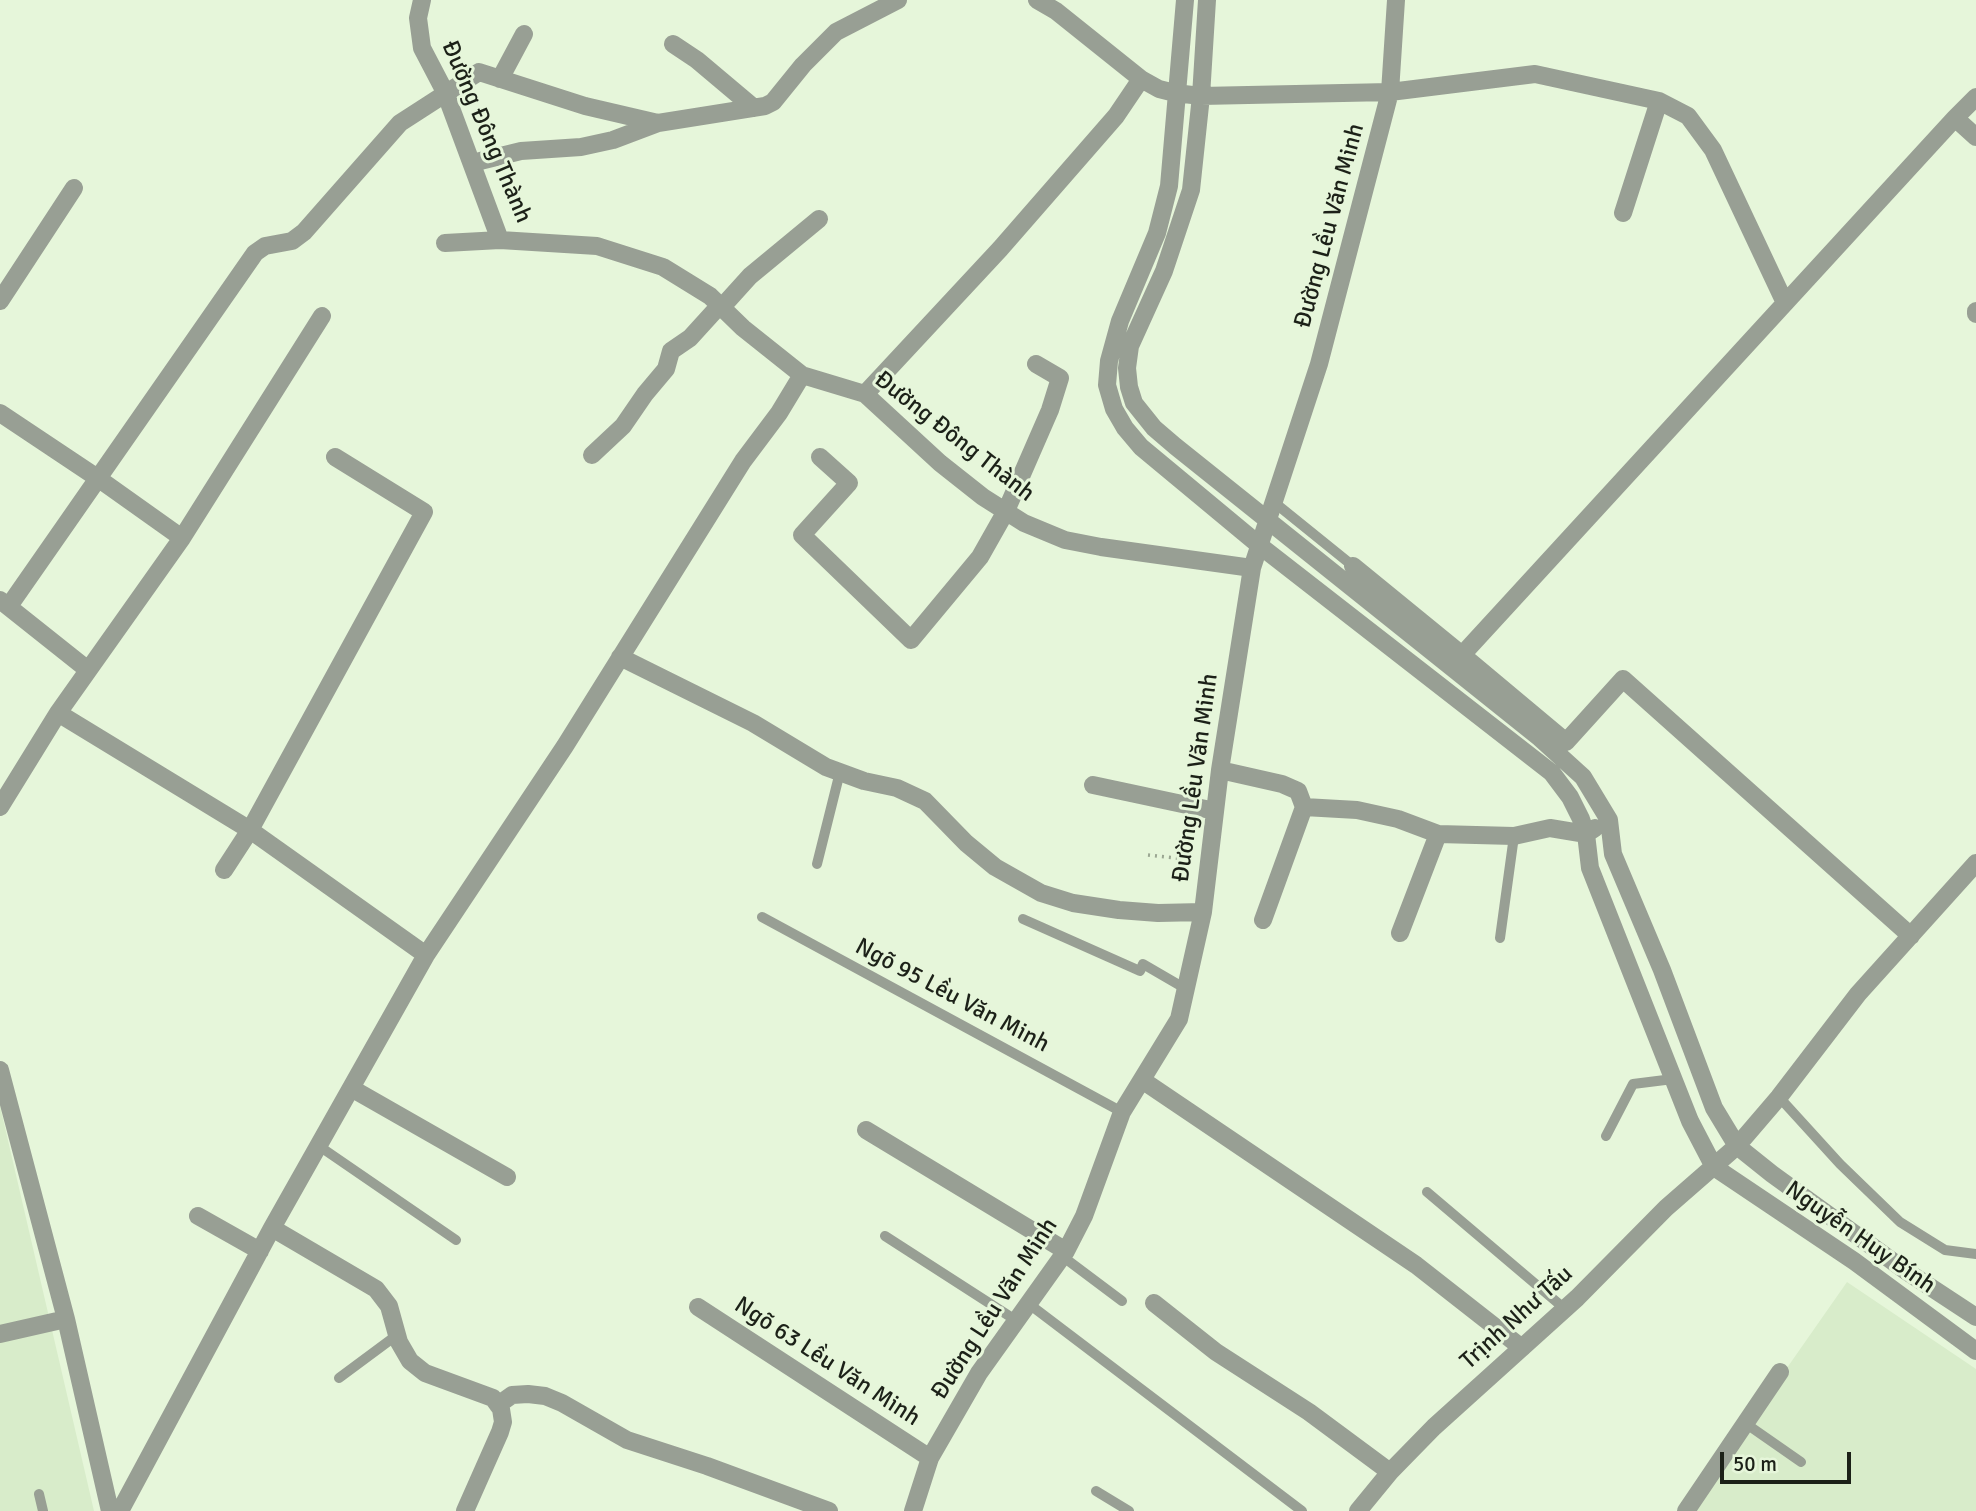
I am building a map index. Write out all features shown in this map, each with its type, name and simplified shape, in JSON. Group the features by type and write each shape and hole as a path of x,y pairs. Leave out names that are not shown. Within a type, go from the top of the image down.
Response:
{"street":[{"name":"Đường Đông Thành","path":"422,0 418,18 422,48 445,92 500,240 597,246 663,267 710,296 743,328 802,375 865,394 940,463 1024,523 1065,540 1252,568"},
{"path":"472,163 522,151 581,147 613,140 658,124 754,108 773,102 803,65 836,33 898,0"},
{"path":"1037,0 1056,11 1141,79 1159,89 1175,93 1201,96 1390,92 1535,74 1658,101 1688,116 1713,150 1785,303"},
{"path":"1185,0 1169,186 1157,233 1120,321 1109,361 1107,384 1114,409 1141,447 1259,545 1552,773 1570,797 1586,834 1590,868 1695,1134 1714,1167"},
{"path":"1207,0 1191,190 1173,246 1130,346 1127,368 1134,403 1154,428 1271,510 1583,777 1609,820 1613,853 1714,1108 1737,1146 1896,1263 1976,1317"},
{"name":"Đường Lều Văn Minh","path":"913,1511 930,1458 979,1373 1064,1254 1084,1216 1122,1112 1180,1019 1203,912 1220,770 1252,568 1319,364 1390,92 1396,0"},
{"path":"500,79 524,34"},
{"path":"673,44 754,108"},
{"path":"88,670 4,603 99,479 255,253 265,247 292,241 304,232 400,123 479,72 584,106 658,124"},
{"path":"865,394 1000,250 1116,116 1141,79"},
{"path":"1462,655 1976,97"},
{"path":"1623,213 1658,101"},
{"path":"1955,118 1976,136"},
{"path":"0,300 74,188"},
{"path":"592,455 623,426 666,369 671,351 690,338 750,276 818,219"},
{"path":"446,243 500,240"},
{"path":"1133,288 1153,295"},
{"path":"0,807 58,713 182,538 322,316"},
{"path":"820,457 849,483 802,535 911,640 980,557 1006,511 1051,410 1060,379 1036,364"},
{"path":"120,1511 272,1228 426,956 565,746 743,461 779,413 802,375"},
{"path":"0,413 182,538"},
{"path":"224,870 250,830 425,512 335,457"},
{"path":"1353,565 1566,742 1623,679 1911,936"},
{"path":"620,657 753,723 826,766 864,781 897,788 925,801 965,843 995,867 1041,893 1073,903 1119,910 1203,912"},
{"path":"58,713 250,830 426,956"},
{"path":"1220,770 1282,784 1298,791 1304,807 1263,920"},
{"path":"1093,785 1215,811"},
{"path":"1304,807 1357,810 1398,819 1438,834 1514,836 1550,828 1586,834 1609,820"},
{"path":"1400,933 1438,834"},
{"name":"Trịnh Như Tấu","path":"1358,1511 1390,1472 1477,1386 1565,1309 1666,1208 1737,1146 1779,1097 1858,994 1976,863"},
{"path":"0,1070 66,1319 110,1511"},
{"path":"1142,1080 1416,1265 1521,1349"},
{"path":"351,1088 507,1177"},
{"path":"866,1130 1064,1254"},
{"name":"Nguyễn Huy Bính","path":"1714,1167 1854,1261 1976,1351"},
{"path":"198,1216 260,1251"},
{"path":"272,1228 376,1289 389,1306 397,1335 410,1361 425,1373 480,1392 493,1398 498,1405 503,1422 465,1511"},
{"path":"1154,1303 1216,1352 1309,1412 1390,1472"},
{"name":"Ngõ 63 Lều Văn Minh","path":"698,1307 930,1458"},
{"path":"0,1335 66,1319"},
{"path":"1686,1511 1780,1372"},
{"path":"498,1405 512,1395 545,1396 628,1440 829,1511"}],"lane":[{"path":"1271,510 1353,565"},
{"path":"817,864 840,772"},
{"path":"1500,938 1514,836"},
{"name":"Ngõ 95 Lều Văn Minh","path":"762,917 1122,1112"},
{"path":"1023,919 1140,971 1143,964 1186,989"},
{"path":"1606,1136 1633,1084 1673,1079"},
{"path":"1779,1097 1840,1164 1900,1222 1945,1250 1976,1254"},
{"path":"319,1146 456,1240"},
{"path":"1427,1192 1565,1309"},
{"path":"885,1236 1017,1321"},
{"path":"1064,1254 1122,1301"},
{"path":"1029,1304 1302,1511"},
{"path":"339,1378 397,1335"},
{"path":"1745,1423 1801,1462"},
{"path":"1096,1490 1129,1511"},
{"path":"39,1494 43,1511"}],"path":[{"path":"1147,855 1209,862"}],"shaded area":[{"path":"0,1106 94,1511 0,1511"},
{"path":"1847,1282 1976,1369 1976,1511 1687,1511"}]}
